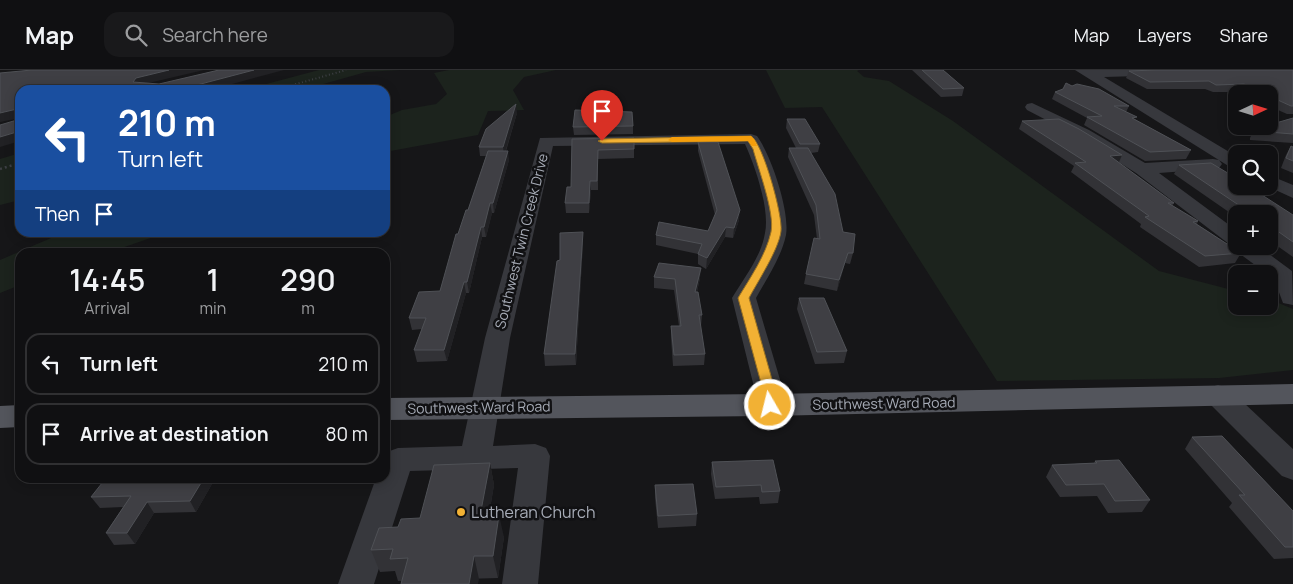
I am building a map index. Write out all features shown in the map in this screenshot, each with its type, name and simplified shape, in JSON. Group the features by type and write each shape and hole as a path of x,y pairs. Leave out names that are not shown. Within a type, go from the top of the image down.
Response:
{"main road":[{"name":"Southwest Ward Road","path":"390,409 482,406 770,405 1293,394"},
{"path":"0,417 15,416"}],"street":[{"path":"1086,72 1210,70"},
{"path":"1086,72 1228,158"},
{"path":"1032,107 1083,133 1142,169 1228,234"},
{"name":"Southwest Twin Creek Drive","path":"482,406 497,332 546,142 751,139 757,149 773,204 776,231 763,263 744,298 767,383 770,405"},
{"path":"1142,169 1228,164"},
{"path":"1278,184 1293,192"},
{"path":"1256,255 1284,276 1291,298"},
{"path":"1218,395 1293,468"},
{"path":"476,456 482,406"},
{"path":"356,584 398,460 476,456 535,456 520,584"}],"path":[{"path":"293,85 346,70"},
{"path":"0,168 15,164"}],"shaded area":[{"path":"319,70 400,70 366,72 320,85 263,85"},
{"path":"449,70 556,70 524,77 513,90 524,110 488,111 478,135 390,151 390,115 402,110 436,104 447,94 434,73"},
{"path":"766,70 859,70 857,71 864,77 889,81 953,121 1159,271 1228,289 1228,315 1278,315 1278,303 1293,309 1293,370 1219,378 997,381 822,107 785,108"},
{"path":"15,154 15,201 0,205 0,159"},
{"path":"53,237 153,237 122,248 28,248"},
{"path":"15,254 15,287 0,293 0,260"}],"building":[{"path":"32,70 169,70 136,78 133,82 159,84 219,70 254,70 197,85 15,85 15,109 0,113 0,73"},
{"path":"922,70 943,70 964,88 943,89"},
{"path":"1293,70 1293,106 1278,100 1278,85 1216,85 1209,81 1150,82 1129,71"},
{"path":"1066,83 1072,86 1077,84 1099,89 1129,106 1114,106 1137,117 1132,118 1191,150 1150,152 1087,117 1102,116 1055,92 1063,89"},
{"path":"516,104 503,147 479,147 486,129"},
{"path":"575,110 632,112 633,126 573,127"},
{"path":"1293,118 1293,134 1278,133 1278,122"},
{"path":"787,119 805,119 820,144 800,144"},
{"path":"1059,119 1122,155 1110,156 1174,203 1168,203 1198,221 1193,222 1228,245 1228,254 1205,256 1145,217 1149,216 1075,163 1086,162 1022,121"},
{"path":"15,121 15,132 0,137 0,125"},
{"path":"634,138 634,149 598,150 597,181 590,181 589,203 565,203 567,187 571,187 572,139"},
{"path":"698,142 718,142 740,210 734,228 726,227 707,258 698,254 702,244 656,235 659,222 708,231 717,210"},
{"path":"1291,146 1293,147 1293,161 1286,158"},
{"path":"789,148 808,148 835,194 843,232 855,234 853,253 848,253 839,280 806,274 814,238 820,239 816,205"},
{"path":"488,151 508,151 493,203 490,203 484,227 481,227 467,282 464,282 444,350 414,350 426,318 409,318 419,292 440,291 456,234 458,234 466,210 468,210"},
{"path":"1211,163 1228,173 1228,195 1262,195 1277,205 1239,205 1179,165"},
{"path":"1278,205 1293,215 1293,242 1278,231"},
{"path":"583,232 575,354 544,354 557,261 560,260 560,233"},
{"path":"659,263 701,268 695,292 698,292 702,315 699,315 705,354 674,355 671,326 681,326 675,279 654,277"},
{"path":"799,298 824,298 847,351 817,352"},
{"path":"1222,436 1293,511 1293,547 1285,547 1239,495 1245,495 1192,437"},
{"path":"773,460 780,491 762,492 761,485 716,487 712,462"},
{"path":"1119,460 1150,500 1115,501 1104,484 1066,485 1052,465 1097,463 1095,461"},
{"name":"Lutheran Church","path":"490,463 480,516 499,515 493,556 474,556 469,584 401,584 408,558 390,559 393,549 371,550 379,528 398,527 401,519 420,518 434,465"},
{"path":"102,483 201,483 190,501 147,502 127,533 106,533 131,496 91,497"},
{"path":"693,484 697,514 658,516 655,485"}],"slow traffic":[{"path":"672,140 751,139 754,145"}],"place":[{"name":"Lutheran Church","path":"461,512"}],"route":[{"path":"602,141 751,139 757,149 773,204 776,231 763,263 744,298 767,383 770,405"}]}
